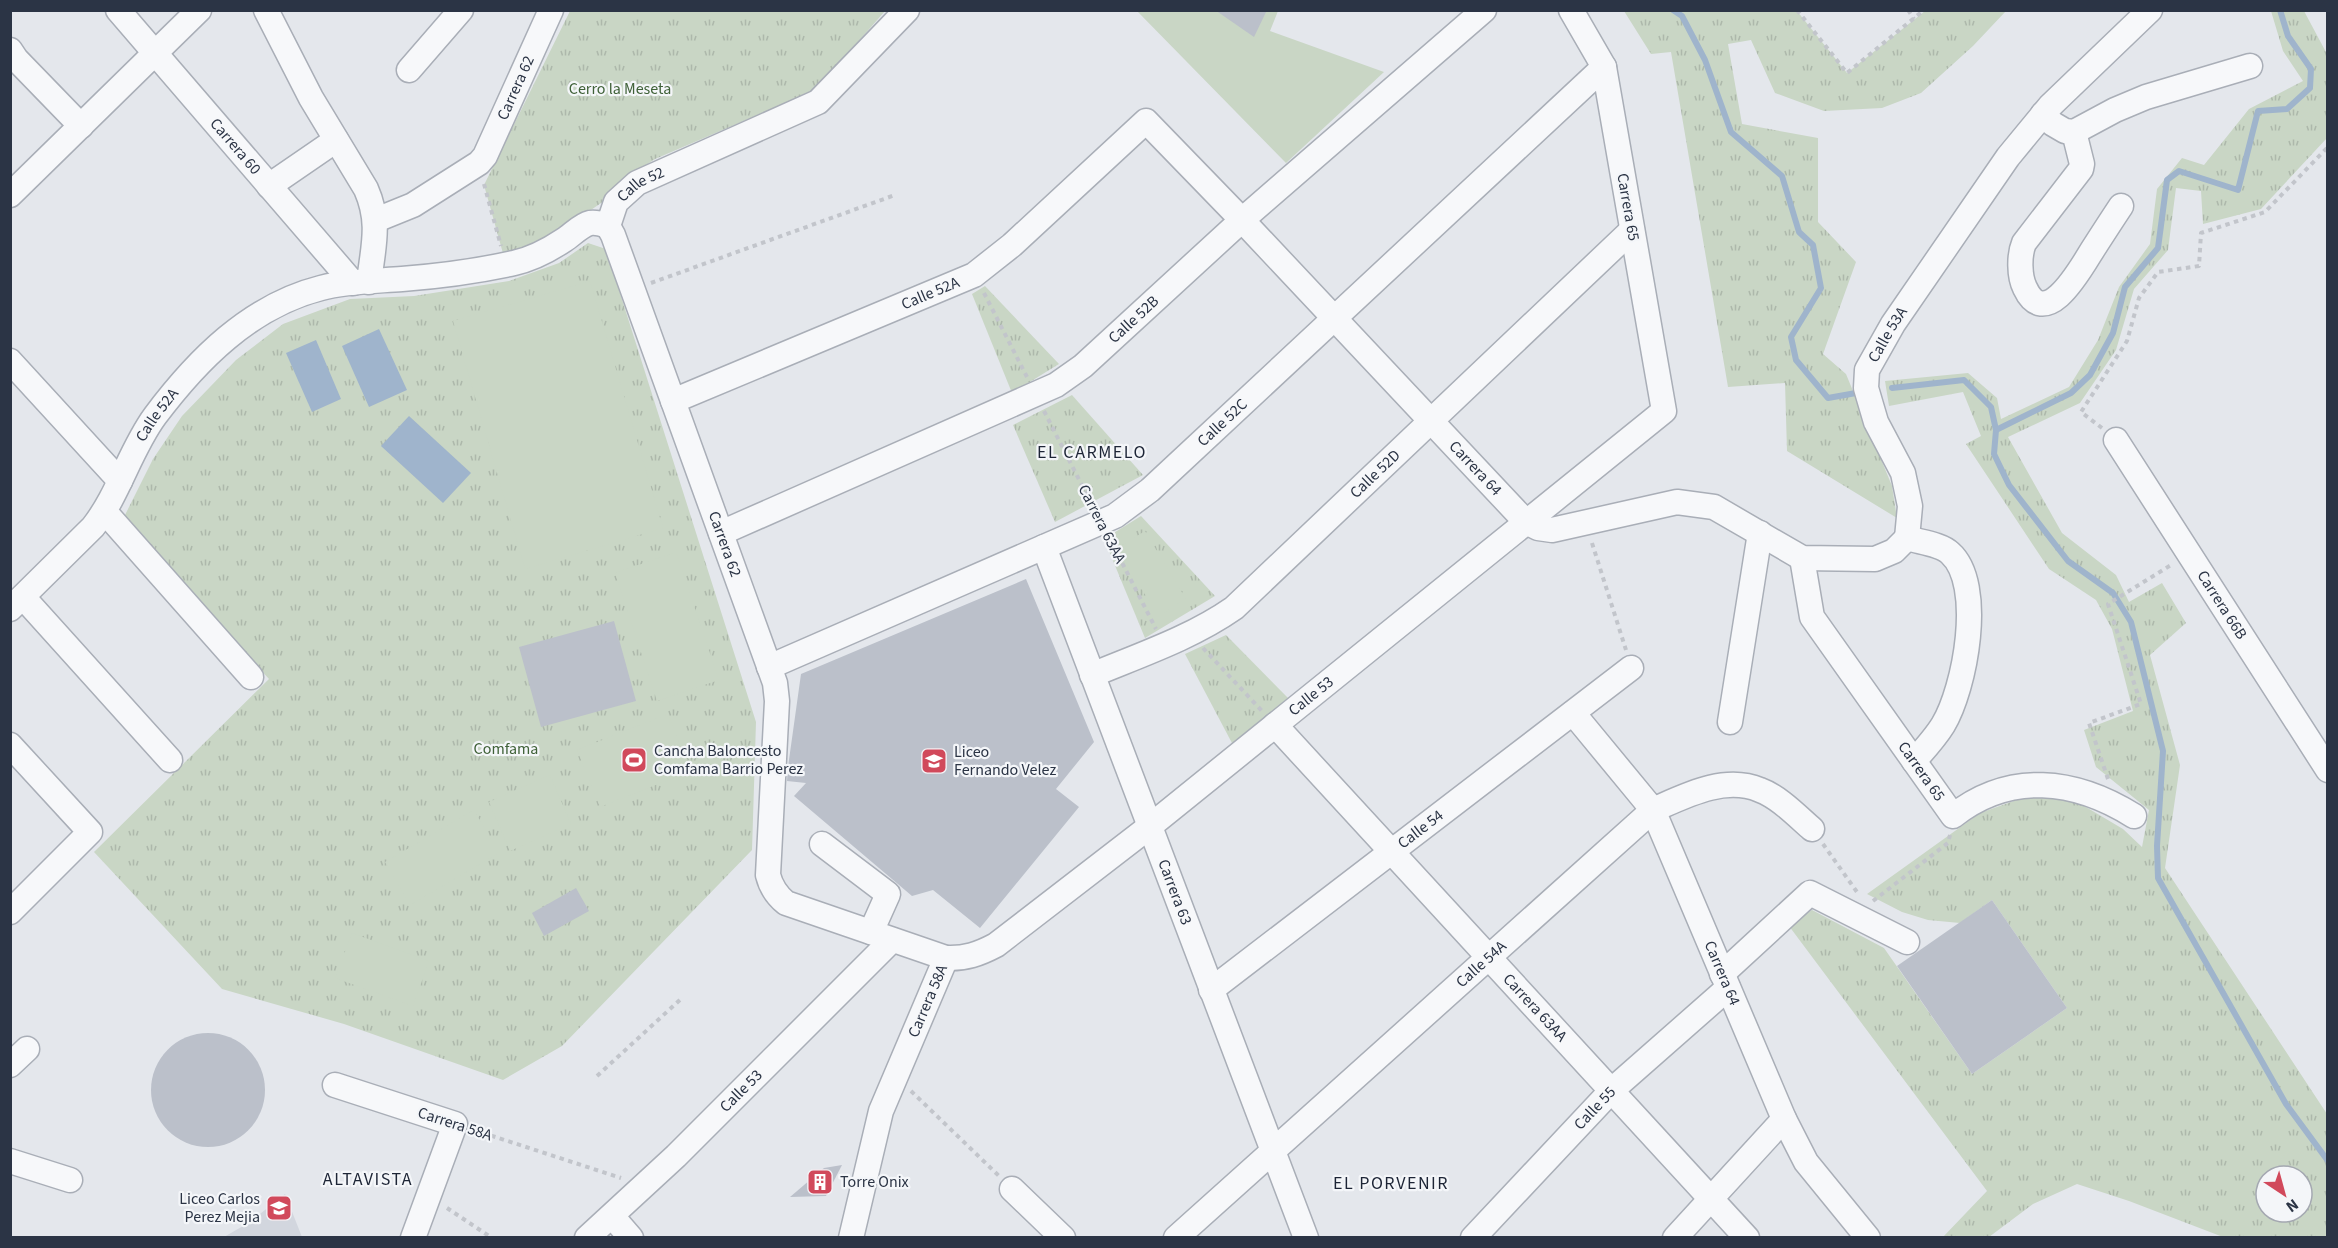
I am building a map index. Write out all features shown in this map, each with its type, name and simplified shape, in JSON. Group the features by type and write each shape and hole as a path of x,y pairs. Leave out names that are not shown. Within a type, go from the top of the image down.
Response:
{"street":[{"name":"Carrera 60","path":"118,10 269,186 361,282"},
{"path":"10,195 200,10"},
{"path":"266,10 311,98 366,189 376,220 361,282"},
{"path":"409,70 461,10"},
{"name":"Carrera 62","path":"479,164 485,156 551,10"},
{"name":"Calle 52","path":"361,282 429,277 506,264 534,257 554,247 589,223 608,226 616,202 637,183 818,102 907,10"},
{"name":"Calle 52B","path":"721,533 1036,396 1056,385 1083,366 1242,220 1484,10"},
{"name":"Carrera 65","path":"1571,10 1604,67 1664,411"},
{"name":"Calle 53A","path":"1907,538 1910,506 1903,473 1876,422 1866,388 1867,370 1893,324 2008,157 2043,114 2150,10"},
{"path":"12,57 81,126"},
{"path":"2043,114 2065,131 2074,132 2115,110 2146,97 2250,66"},
{"name":"Calle 52C","path":"769,667 1115,516 1150,490 1604,67"},
{"name":"Carrera 64","path":"1146,121 1526,522"},
{"name":"Calle 52A","path":"673,401 974,274 1012,245 1146,121"},
{"path":"2074,132 2082,164 2081,169 2024,243 2020,252 2022,283 2034,302 2049,303 2061,295 2073,281 2121,206"},
{"path":"269,186 336,140"},
{"path":"376,220 412,205 479,164"},
{"name":"Carrera 62","path":"608,226 633,289 775,683 777,701 768,875"},
{"name":"Calle 52D","path":"1092,675 1191,634 1234,608 1632,230"},
{"name":"Calle 52A","path":"17,603 93,527 105,512 150,423 197,364 224,339 253,318 290,298 321,288 361,282"},
{"path":"10,361 120,481"},
{"name":"Calle 53","path":"946,958 962,959 981,954 996,945 1149,827 1664,411"},
{"name":"Carrera 66B","path":"2116,440 2328,770"},
{"path":"1526,522 1538,528 1552,530 1657,505 1677,502 1695,503 1714,507 1802,558 1875,559 1894,552 1907,538 1948,550 1957,560 1967,581 1968,644 1963,674 1944,724 1914,761"},
{"path":"105,512 251,678"},
{"path":"1730,722 1760,533"},
{"name":"Carrera 63","path":"1044,547 1306,1238"},
{"name":"Carrera 65","path":"1802,558 1812,617 1953,816 1970,802 1999,790 2039,785 2069,788 2098,797 2125,811"},
{"path":"17,603 170,760"},
{"name":"Calle 54","path":"1211,990 1631,668"},
{"name":"Carrera 64","path":"1573,713 1653,810 1784,1119 1806,1162 1868,1238"},
{"name":"Carrera 63AA","path":"1275,725 1747,1238"},
{"path":"10,746 90,832 10,912"},
{"name":"Calle 54A","path":"1176,1238 1653,810 1694,792 1739,784 1761,790 1812,829"},
{"path":"822,844 888,894 882,936"},
{"name":"Carrera 58A","path":"768,875 774,891 786,903 946,958 874,1135 851,1238"},
{"name":"Calle 55","path":"1473,1238 1612,1090 1725,981 1810,892 1907,942"},
{"name":"Calle 53","path":"587,1238 676,1156 882,936"},
{"name":"Carrera 58A","path":"334,1085 455,1124"},
{"path":"1675,1238 1784,1119"},
{"path":"413,1238 455,1124"},
{"path":"10,1161 70,1180"},
{"path":"1012,1188 1063,1238"},
{"path":"612,1216 631,1238"}],"path":[{"path":"1797,10 1847,73 1924,10"},
{"path":"1908,10 1914,19"},
{"path":"2116,440 2081,412 2127,341 2139,298 2145,289 2158,272 2199,266 2201,233 2265,212 2328,147"},
{"path":"479,164 506,264"},
{"path":"633,289 895,195"},
{"name":"Carrera 63AA","path":"974,274 1164,645"},
{"path":"1586,522 1631,668"},
{"path":"2125,811 2089,723 2141,704 2108,604 2189,553"},
{"path":"1191,634 1275,725"},
{"path":"1885,931 1867,905 1948,843 1953,816"},
{"path":"1812,829 1860,896"},
{"path":"597,1076 682,998"},
{"path":"896,1077 1012,1188"},
{"name":"Carrera 58A","path":"455,1124 644,1185"},
{"path":"428,1196 492,1238"}],"shaded area":[{"name":"Liceo Carlos Perez Mejia","path":"285,1194 302,1237 224,1237 250,1222"}],"green space":[{"name":"Cerro la Meseta","path":"570,11 885,11 816,90 655,159 626,178 604,201 537,247 504,257 484,185"},
{"path":"1137,11 1278,11 1270,31 1384,72 1286,163"},
{"path":"1624,11 1797,11 1847,73 1925,11 2006,11 1973,46 1921,93 1882,108 1824,111 1775,93 1751,40 1728,44 1742,124 1818,138 1818,222 1856,262 1823,354 1846,374 1892,486 1897,518 1787,451 1785,383 1728,387 1671,52 1651,54"},
{"path":"2271,11 2304,11 2327,54 2327,138 2261,209 2203,224 2201,191 2176,188 2168,250 2134,289 2116,350 2080,403 2008,437 2062,533 2116,575 2129,602 2162,583 2186,623 2150,655 2180,765 2165,868 2327,1114 2327,1237 2223,1237 2077,1184 2033,1204 1989,1237 1943,1237 1987,1191 1789,926 1812,910 1884,948 1972,1074 2067,1008 1992,900 1960,923 1928,920 1902,912 1867,894 1980,813 2028,796 2069,797 2123,829 2142,847 2149,810 2096,767 2084,730 2133,711 2112,629 2096,600 2049,569 1966,444 1981,436 1963,392 1889,406 1885,381 1968,373 1997,398 2001,419 2069,387 2098,340 2119,287 2150,244 2157,189 2182,158 2204,165 2249,109 2303,81 2283,51"},
{"name":"Comfama","path":"588,243 606,249 756,722 752,850 562,1046 503,1080 344,1024 222,989 94,852 269,679 123,519 153,459 182,416 236,360 283,324 350,299 414,296 509,281 559,263"},
{"path":"590,281 663,528 525,569 453,321"},
{"path":"985,286 1059,364 1012,393 972,294"},
{"path":"1072,395 1143,475 1055,522 1013,425"},
{"path":"1141,516 1215,596 1145,638 1104,539"},
{"path":"1145,531 1186,599 1158,616 1117,548"},
{"path":"676,552 719,680 657,701 615,573"},
{"path":"1226,635 1288,698 1233,745 1185,654"},
{"name":"Cancha Baloncesto Comfama Barrio Perez","path":"668,714 691,771 600,807 577,750"},
{"path":"550,775 571,824 510,851 489,802"},
{"path":"474,810 499,853 410,905 385,862"},
{"path":"352,933 429,961 413,1006 335,978"}],"water":[{"path":"379,329 407,390 369,407 342,346"},
{"path":"316,340 341,399 312,412 286,353"},
{"path":"409,416 471,473 443,503 381,446"}],"building":[{"path":"1215,10 1267,10 1254,37"},
{"name":"Liceo Fernando Velez","path":"1026,579 1094,742 1056,789 1079,807 980,928 933,890 912,896 794,796 806,783 787,781 788,767 801,674"},
{"path":"614,621 636,701 541,727 519,647"},
{"path":"576,888 589,911 544,936 532,913"},
{"path":"1992,900 2067,1008 1972,1074 1897,966"},
{"path":"208,1033 230,1037 248,1050 261,1068 265,1090 261,1112 248,1130 230,1143 208,1147 186,1143 168,1130 155,1112 151,1090 155,1068 168,1050 186,1037"},
{"name":"Torre Onix","path":"842,1165 826,1196 790,1197 824,1168"}],"waterway":[{"path":"1673,10 1682,16 1705,60 1731,132 1782,176 1799,232 1813,245 1821,288 1791,337 1796,360 1828,398 1856,393"},
{"path":"1996,430 2071,393 2090,375 2113,333 2125,287 2158,248 2167,180 2179,171 2238,190 2258,111 2287,109 2310,88 2311,69 2288,36 2280,10"},
{"path":"1892,388 1964,380 1991,407 1996,430 1994,454 2009,485 2068,561 2113,593 2131,622 2163,751 2157,846 2158,878 2286,1104 2328,1161"}],"place":[{"name":"Cancha Baloncesto Comfama Barrio Perez","path":"634,760"},
{"name":"Liceo Fernando Velez","path":"934,761"},
{"name":"Torre Onix","path":"820,1182"},
{"name":"Liceo Carlos Perez Mejia","path":"279,1208"}],"district":[{"name":"EL CARMELO","path":"1092,452"},
{"name":"ALTAVISTA","path":"368,1179"},
{"name":"EL PORVENIR","path":"1391,1183"}]}
